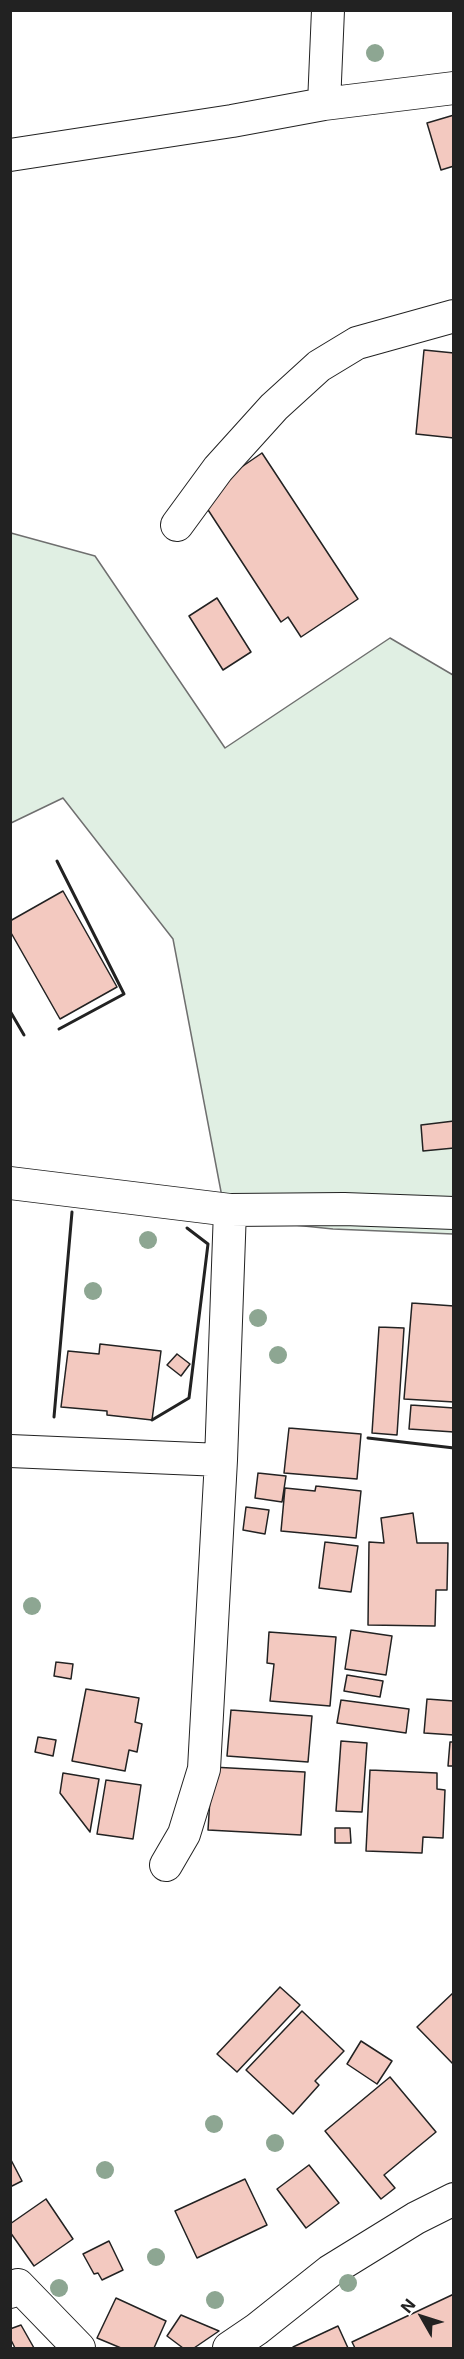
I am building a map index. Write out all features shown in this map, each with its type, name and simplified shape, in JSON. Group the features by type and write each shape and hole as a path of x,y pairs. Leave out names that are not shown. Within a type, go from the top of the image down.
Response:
{"street":[{"path":"324,104 327,10"},
{"path":"10,155 220,123 324,104 453,88"},
{"path":"177,525 218,469 274,407 320,366 357,344 453,316"},
{"path":"10,1183 230,1210 344,1209 453,1213"},
{"path":"166,1865 184,1834 204,1769 221,1460 230,1210"},
{"path":"10,1451 221,1460"},
{"path":"229,2349 257,2330 330,2271 416,2218 453,2199"},
{"path":"13,2283 79,2349"}],"green space":[{"path":"11,533 95,556 225,748 390,638 453,675 453,1234 333,1229 226,1218 173,939 63,798 11,823"}],"building":[{"path":"454,115 454,166 441,170 427,123"},
{"path":"424,350 454,353 454,438 416,434"},
{"path":"262,453 358,599 301,637 288,617 281,622 199,496"},
{"path":"217,598 251,652 223,670 189,616"},
{"path":"63,891 117,987 60,1019 10,931 10,921"},
{"path":"454,1121 454,1148 423,1151 421,1125"},
{"path":"412,1303 454,1306 454,1402 404,1399"},
{"path":"379,1327 404,1328 397,1435 372,1433"},
{"path":"100,1344 161,1351 152,1420 107,1415 107,1411 61,1407 68,1351 99,1354"},
{"path":"177,1354 190,1364 181,1376 167,1365"},
{"path":"411,1405 454,1408 454,1432 409,1429"},
{"path":"289,1428 361,1434 357,1479 284,1473"},
{"path":"258,1473 286,1476 282,1502 255,1498"},
{"path":"316,1486 361,1491 356,1538 281,1531 285,1488 315,1491"},
{"path":"246,1507 269,1510 265,1534 243,1530"},
{"path":"413,1513 417,1543 448,1543 447,1590 436,1590 435,1626 368,1625 369,1542 384,1543 381,1518"},
{"path":"325,1542 358,1546 351,1592 319,1588"},
{"path":"351,1630 392,1636 386,1675 345,1669"},
{"path":"269,1632 336,1637 330,1706 270,1701 274,1664 267,1663"},
{"path":"56,1662 73,1664 71,1679 54,1676"},
{"path":"347,1675 383,1681 380,1697 344,1691"},
{"path":"86,1689 139,1698 135,1722 142,1724 137,1752 129,1750 125,1771 72,1761"},
{"path":"427,1699 454,1701 454,1735 424,1733"},
{"path":"341,1700 409,1709 406,1733 337,1723"},
{"path":"231,1710 312,1716 308,1762 227,1756"},
{"path":"38,1737 56,1740 53,1756 35,1752"},
{"path":"341,1741 367,1743 362,1812 336,1811"},
{"path":"450,1742 454,1742 454,1766 448,1766"},
{"path":"212,1767 305,1772 301,1835 208,1830"},
{"path":"370,1770 437,1773 437,1789 445,1790 443,1838 423,1837 422,1853 366,1851"},
{"path":"63,1773 99,1779 90,1832 60,1793"},
{"path":"106,1780 141,1785 133,1839 97,1834"},
{"path":"335,1828 350,1828 351,1843 335,1843"},
{"path":"280,1987 300,2005 237,2072 217,2054"},
{"path":"454,1992 454,2065 417,2027"},
{"path":"302,2011 344,2051 315,2081 319,2085 293,2114 246,2070"},
{"path":"361,2041 392,2061 377,2084 347,2064"},
{"path":"390,2077 436,2132 384,2175 395,2188 381,2199 325,2131"},
{"path":"10,2158 22,2181 10,2187"},
{"path":"309,2165 339,2203 306,2228 277,2189"},
{"path":"245,2179 267,2225 197,2258 175,2211"},
{"path":"46,2199 73,2239 34,2266 10,2232 10,2224"},
{"path":"109,2241 123,2270 102,2280 98,2273 94,2274 83,2254"},
{"path":"454,2294 454,2348 355,2348 352,2342"},
{"path":"116,2298 166,2321 154,2348 121,2348 97,2338"},
{"path":"181,2315 219,2331 194,2348 183,2348 167,2336"},
{"path":"21,2325 34,2348 15,2348 10,2338 10,2329"},
{"path":"338,2326 348,2348 293,2347"}],"wall":[{"path":"57,861 124,994 59,1029"},
{"path":"10,1011 24,1035"},
{"path":"54,1417 72,1212"},
{"path":"152,1420 189,1398 208,1244 187,1228"},
{"path":"368,1438 454,1448"}]}
